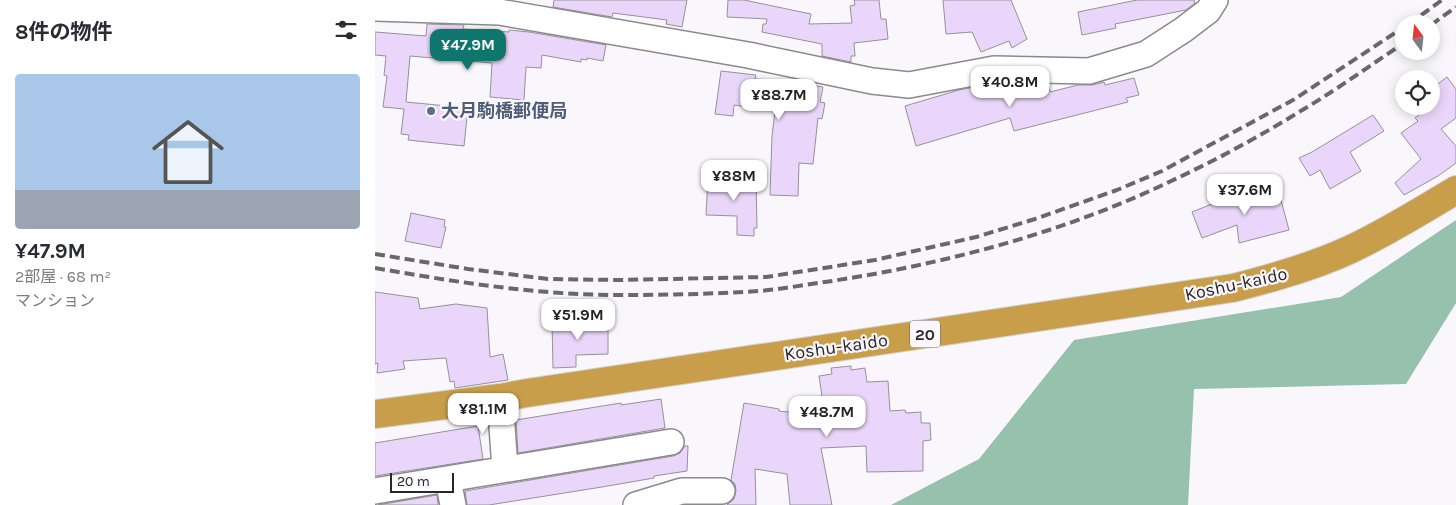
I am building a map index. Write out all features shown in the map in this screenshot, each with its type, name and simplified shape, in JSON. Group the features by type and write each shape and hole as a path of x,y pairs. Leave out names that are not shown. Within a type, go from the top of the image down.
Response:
{"highway":[{"name":"Koshu-kaido","path":"375,414 500,398 1233,288 1285,275 1349,250 1456,190"}],"street":[{"path":"375,8 499,12 748,55 880,82 909,85 993,69 1089,71 1146,54 1196,20 1208,10 1215,0"},
{"path":"500,398 505,469"},
{"path":"375,492 671,442"},
{"path":"447,479 453,505"},
{"path":"636,505 682,491 722,492"}],"green space":[{"path":"1456,220 1456,303 1406,384 1194,389 1188,505 891,505 979,459 1074,340 1341,297"}],"building":[{"path":"554,0 687,0 682,27 666,24 667,20 613,13 612,17 553,7"},
{"path":"728,0 744,0 811,14 809,24 852,23 850,6 855,5 854,0 879,0 881,19 886,19 888,39 854,43 855,56 851,56 851,62 822,56 822,44 762,32 763,24 766,24 767,19 727,17"},
{"path":"943,0 1011,0 1027,39 1012,48 1009,41 981,52 972,32 946,34"},
{"path":"1137,0 1194,0 1195,3 1186,10 1115,24 1116,28 1082,35 1078,12"},
{"path":"427,24 464,25 463,29 529,32 606,45 603,61 587,58 587,60 581,59 581,62 542,55 541,68 526,67 524,100 490,97 492,63 410,56 406,102 468,108 464,146 408,140 409,135 401,134 404,109 383,107 387,76 384,75 386,56 375,55 375,32 426,36"},
{"path":"721,71 756,75 755,79 787,81 823,87 820,102 825,103 822,119 818,118 813,164 799,163 798,196 770,195 772,136 775,111 734,105 733,116 715,114"},
{"path":"1447,77 1456,89 1456,118 1441,129 1456,146 1456,163 1438,176 1404,195 1395,183 1421,159 1401,133 1418,121 1415,118 1419,115 1440,115 1440,82"},
{"path":"1134,78 1139,95 1126,98 1128,102 1014,131 1010,118 916,146 905,106 959,90 985,85 987,94 1028,84 1030,84 1032,91 1049,86 1050,92 1078,85 1093,85 1104,82 1105,85"},
{"path":"1373,115 1384,131 1350,152 1361,171 1330,189 1320,170 1310,176 1299,158"},
{"path":"708,178 756,179 757,228 754,228 754,236 737,235 737,216 706,215"},
{"path":"1277,185 1289,230 1239,243 1237,225 1202,238 1192,212 1217,202 1219,206 1257,196 1256,191"},
{"path":"411,213 445,220 444,227 446,227 441,248 405,241"},
{"path":"375,292 418,298 420,309 456,304 487,308 490,357 503,354 508,380 455,388 454,381 450,382 446,358 403,361 405,369 377,373 378,363 375,364"},
{"path":"608,320 608,354 576,355 576,367 553,368 552,321"},
{"path":"851,366 851,370 865,368 867,382 888,381 890,411 921,412 921,423 930,423 931,440 923,441 923,471 867,472 866,446 821,448 832,505 790,505 787,474 755,469 756,505 727,505 734,499 736,491 735,484 731,480 744,403 779,409 779,411 825,416 819,376 832,374 831,368"},
{"path":"661,399 665,428 518,453 516,420 621,403 621,405"},
{"path":"478,426 483,459 375,476 375,443"},
{"path":"685,446 688,446 687,471 489,505 467,505 465,491 673,456 680,453"},
{"path":"437,495 438,505 378,505"}],"railway":[{"path":"1421,15 1442,0"},
{"path":"1440,19 1456,7"},
{"path":"375,254 468,269 548,279 618,280 766,277 875,260 976,237 1035,219 1117,190 1162,171 1293,100 1395,33"},
{"path":"375,268 466,283 527,290 558,293 637,295 707,294 768,290 869,275 913,266 1001,245 1044,232 1129,200 1202,166 1283,122 1326,96 1395,49"}],"place":[{"name":"大月駒橋郵便局","path":"431,111"}]}
